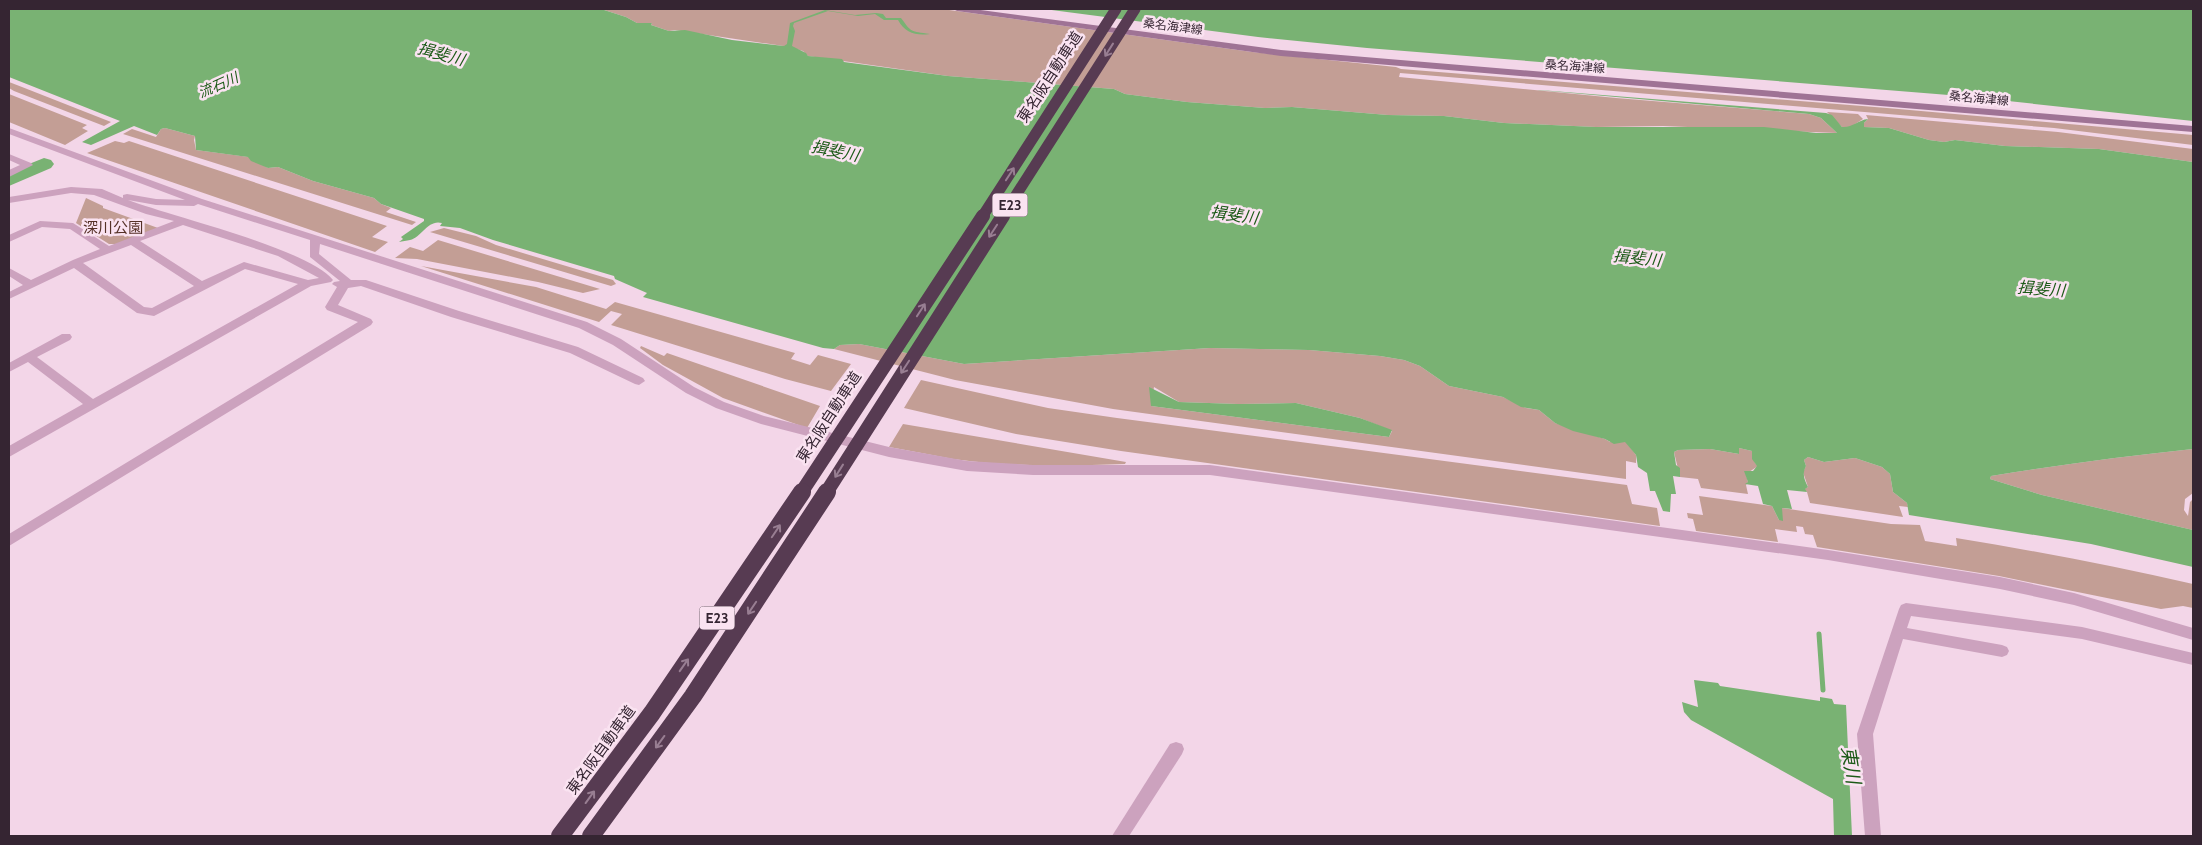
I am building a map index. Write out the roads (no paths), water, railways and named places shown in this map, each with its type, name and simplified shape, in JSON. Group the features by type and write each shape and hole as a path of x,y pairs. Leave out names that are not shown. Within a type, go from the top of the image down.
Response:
{"highway":[{"name":"東名阪自動車道","path":"560,836 669,687 746,576 861,403 1116,9"},
{"name":"E23","path":"591,836 693,696 770,581 1135,9"}],"main road":[{"name":"桑名海津線","path":"957,9 1281,53 2193,129"}],"street":[{"path":"9,131 198,201 594,329 690,390 720,404 770,422 889,452 967,466 1033,470 1210,470 1322,484 1809,552 2000,583 2074,599 2193,634"},
{"path":"9,157 28,164 9,174"},
{"path":"11,201 71,190 94,191 156,202 190,204 198,201"},
{"path":"94,191 150,212 166,215 282,254 322,275 327,280"},
{"path":"9,296 77,262 183,221"},
{"path":"9,239 40,224 72,226 108,250"},
{"path":"9,541 367,322 331,307 346,280 314,255 315,240"},
{"path":"132,241 202,286"},
{"path":"77,262 80,268 141,310 154,312 244,265 308,284"},
{"path":"9,271 31,285"},
{"path":"9,452 91,404 308,284 327,280 344,285 362,282 454,314 574,350 639,381"},
{"path":"9,368 66,337"},
{"path":"29,357 91,404"},
{"path":"1873,836 1865,734 1906,609 2082,633 2193,659"},
{"path":"1898,632 2002,651"},
{"path":"1120,836 1176,749"}],"water":[{"name":"揖斐川","path":"9,9 601,9 626,17 637,23 652,23 651,25 669,31 685,30 732,40 784,46 787,44 790,23 825,10 855,15 876,13 883,14 886,18 901,18 912,30 930,34 911,33 898,20 884,20 875,14 858,16 828,11 794,23 795,31 792,46 808,56 842,59 844,62 948,76 1114,89 1125,94 1187,102 1265,108 1292,107 1388,115 1444,116 1504,123 1596,127 1764,127 1816,133 1837,133 1821,118 1809,114 1537,90 1540,90 1826,113 1832,115 1842,127 1868,119 1864,123 1864,127 1889,128 1929,140 1944,142 1955,140 2005,146 2099,149 2193,162 2193,449 2041,468 1991,476 1990,479 2042,495 2193,530 2193,567 2091,544 1909,515 1907,503 1893,492 1890,474 1882,467 1855,458 1824,462 1808,457 1804,460 1806,466 1804,476 1808,487 1805,489 1807,492 1787,490 1792,509 1782,508 1783,521 1779,520 1772,506 1763,504 1758,486 1745,484 1748,482 1744,471 1753,471 1757,466 1752,459 1752,451 1739,448 1739,454 1710,449 1678,450 1674,452 1676,465 1680,468 1680,477 1673,476 1676,494 1671,494 1670,512 1663,511 1655,491 1650,491 1647,473 1638,467 1636,455 1625,442 1614,444 1605,439 1573,431 1555,423 1539,410 1521,407 1503,397 1449,386 1420,366 1404,360 1309,350 1210,348 964,364 859,344 840,345 834,349 823,348 643,297 647,293 615,279 614,276 493,240 460,228 440,226 442,223 437,222 429,226 418,236 399,242 403,239 401,237 424,221 424,219 381,204 374,198 313,181 278,167 268,168 251,161 248,157 196,150 195,136 165,128 161,129 157,135 134,126 91,145 82,142 120,121 9,77"},
{"path":"1044,9 2193,9 2193,121 1961,96 1367,48 1258,37"},
{"path":"1149,387 1179,402 1296,403 1360,418 1392,430 1389,437 1151,406"},
{"path":"1694,680 1718,683 1720,686 1820,701 1820,697 1832,699 1834,704 1846,705 1852,836 1834,836 1833,799 1691,720 1684,712 1682,702 1698,707"}],"waterway":[{"name":"流石川","path":"9,180 44,164"},
{"name":"東川","path":"1819,634 1823,690"}],"park label":[{"name":"深川公園","path":"113,228"}]}
